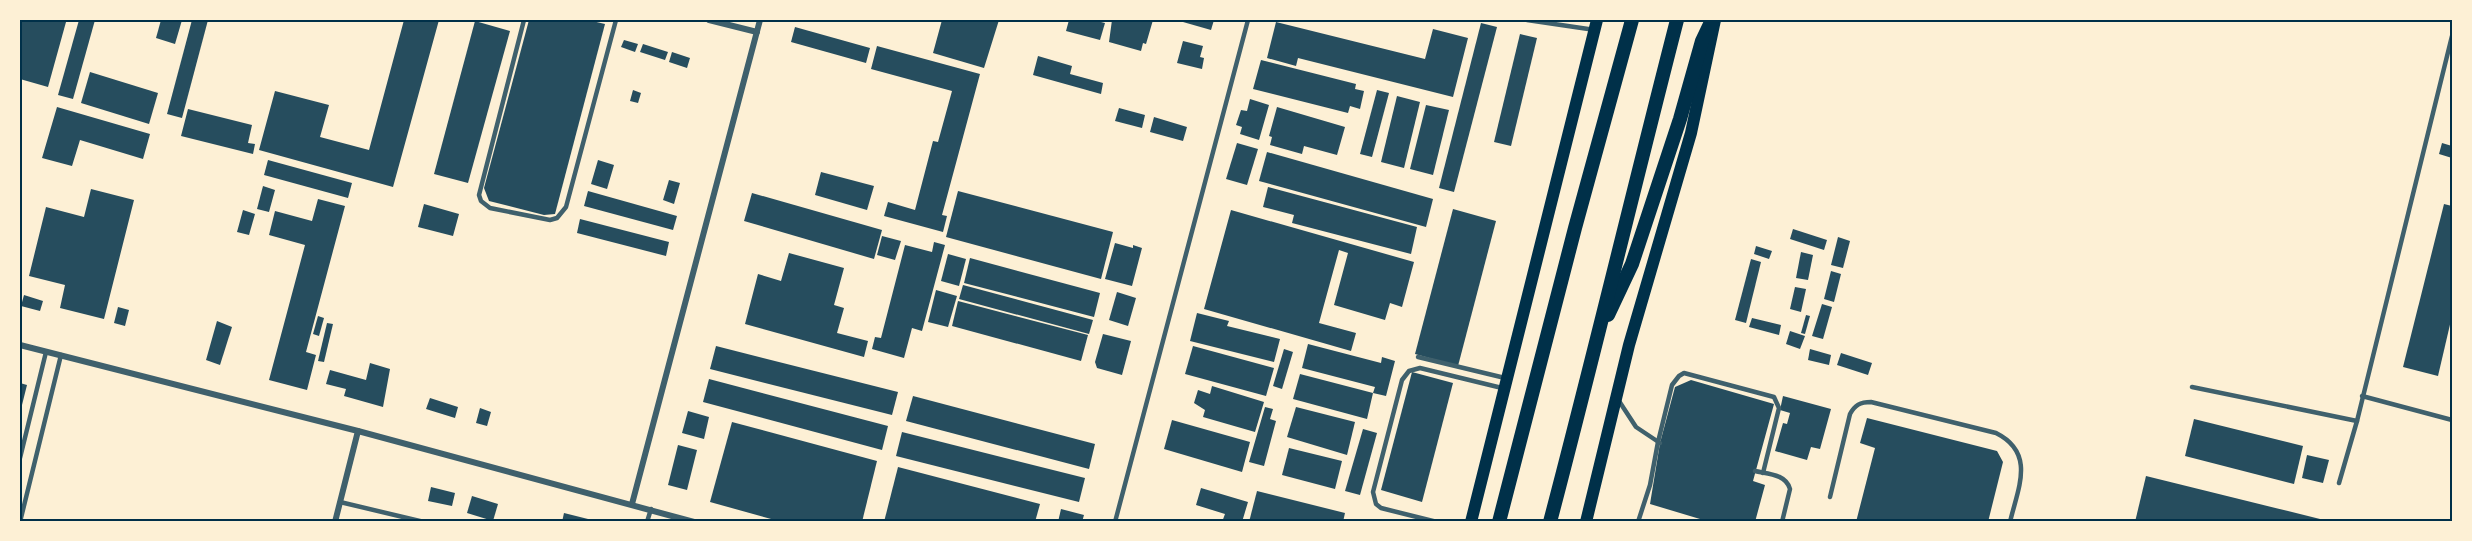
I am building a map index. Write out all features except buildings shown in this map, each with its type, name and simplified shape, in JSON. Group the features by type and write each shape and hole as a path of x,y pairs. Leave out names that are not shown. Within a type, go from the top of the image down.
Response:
{"highway":[{"path":"1499,522 1572,239 1632,20"},
{"path":"1550,522 1677,20"},
{"path":"1601,327 1618,297 1632,264 1680,120 1702,41 1714,20"}],"main road":[{"path":"1586,522 1629,345 1691,133 1714,20"},
{"path":"1471,522 1596,25"}],"street":[{"path":"709,20 757,32"},
{"path":"633,504 760,20"},
{"path":"20,345 358,431 694,522"},
{"path":"335,522 358,431"}],"lane":[{"path":"524,20 478,195 480,201 490,208 550,220 563,213 566,207 616,20"},
{"path":"1115,522 1248,20"},
{"path":"1527,20 1596,25"},
{"path":"2339,483 2357,421 2452,36"},
{"path":"20,458 46,352"},
{"path":"20,522 61,355"},
{"path":"1418,357 1506,384"},
{"path":"1437,522 1382,508 1373,498 1372,492 1405,375 1414,368 1420,368 1506,384"},
{"path":"1638,522 1650,485 1672,386 1679,376 1690,374 1774,397 1779,408 1763,473"},
{"path":"2192,387 2357,421"},
{"path":"1617,396 1636,427 1659,442"},
{"path":"2362,396 2452,420"},
{"path":"1830,497 1850,414 1854,406 1862,402 1871,402 1996,433 2006,438 2020,456 2022,467 2010,522"},
{"path":"1755,471 1779,477 1788,484 1790,489 1782,522"},
{"path":"340,502 424,522"},
{"path":"647,522 651,509"},
{"path":"393,522 395,515"}]}
